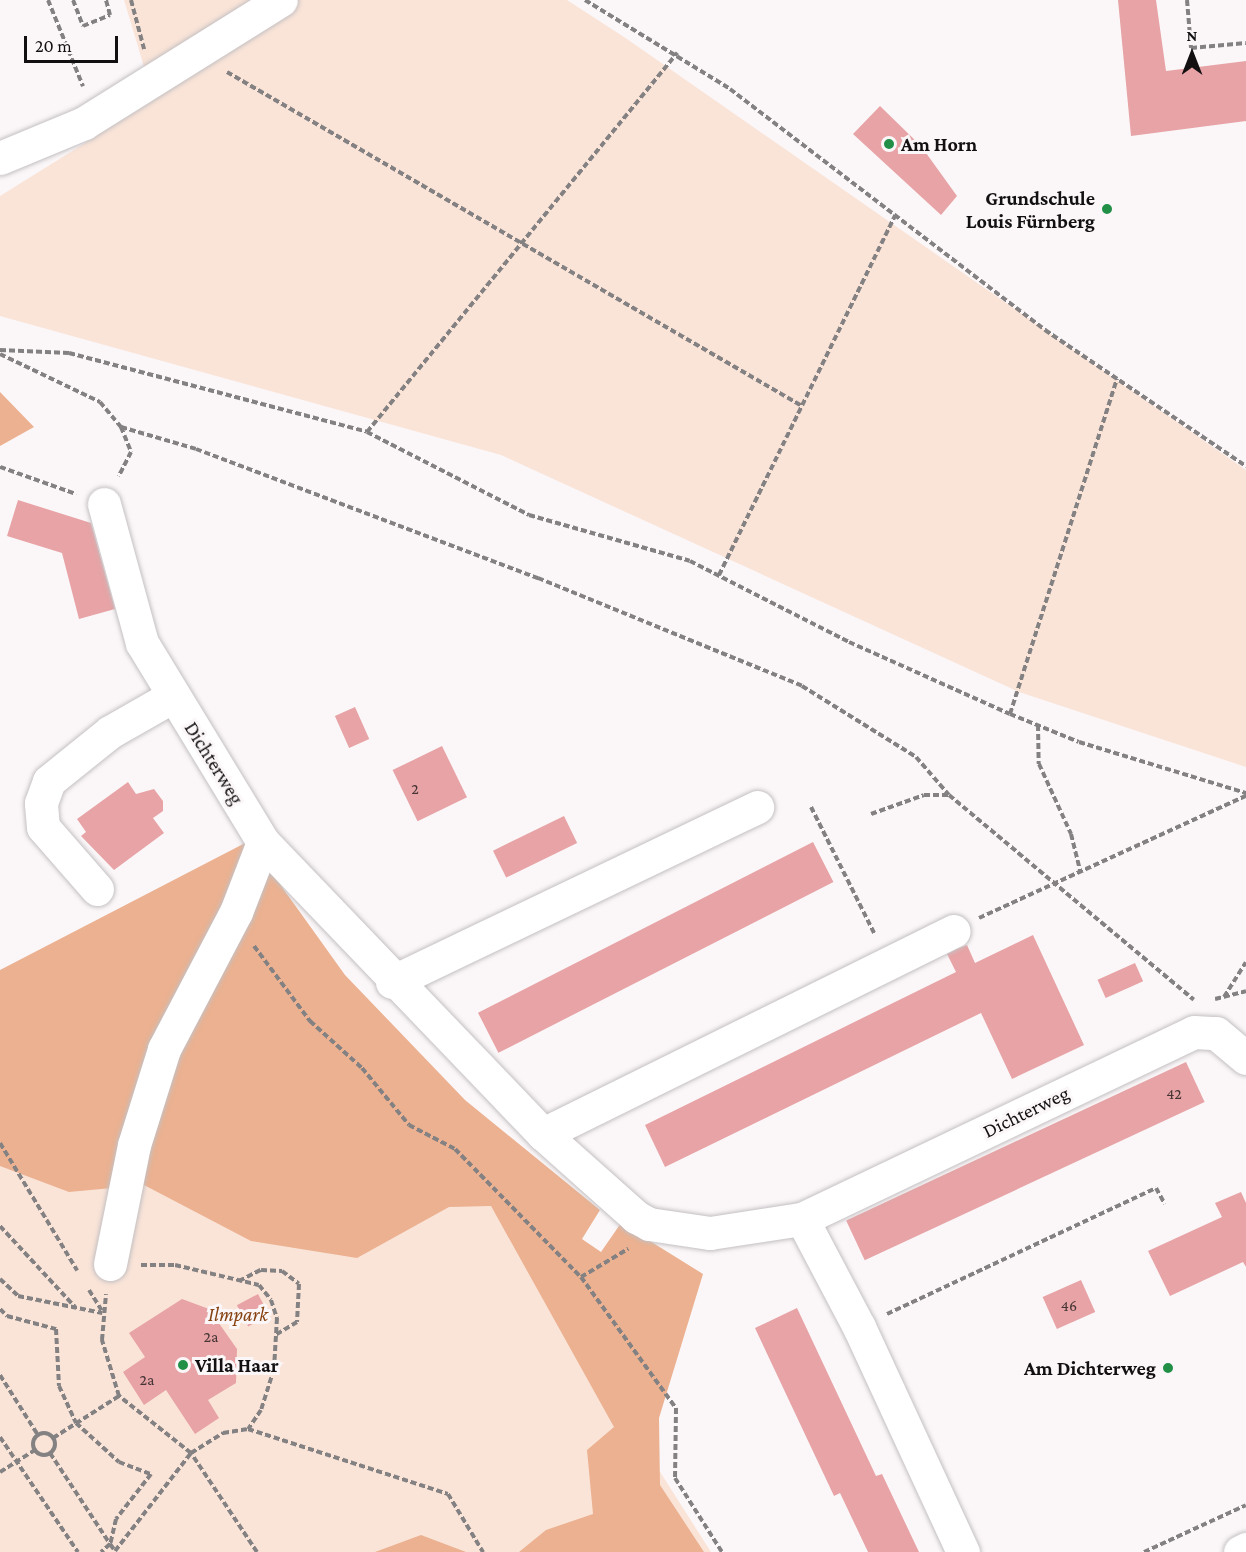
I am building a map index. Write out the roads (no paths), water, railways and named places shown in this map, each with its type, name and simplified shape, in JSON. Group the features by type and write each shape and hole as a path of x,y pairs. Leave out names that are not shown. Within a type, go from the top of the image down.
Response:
{"street":[{"path":"0,158 84,123 203,54 281,0"},
{"name":"Dichterweg","path":"104,504 142,644 263,842 392,982 543,1134 649,1224 710,1233 802,1219 1194,1032 1216,1033 1246,1058"},
{"path":"98,889 43,827 41,803 49,781 110,732 173,696"},
{"path":"392,982 757,807"},
{"path":"110,1264 134,1145 164,1048 236,912 263,842"},
{"path":"543,1134 888,961 953,931"},
{"path":"802,1219 859,1327 963,1552"},
{"path":"1240,1552 1246,1549"}],"place":[{"name":"Am Horn","path":"889,144"},
{"name":"Grundschule Louis Fürnberg","path":"1107,209"},
{"name":"Villa Haar","path":"183,1365"},
{"name":"Am Dichterweg","path":"1168,1368"}],"park label":[{"name":"Ilmpark","path":"238,1314"}]}
